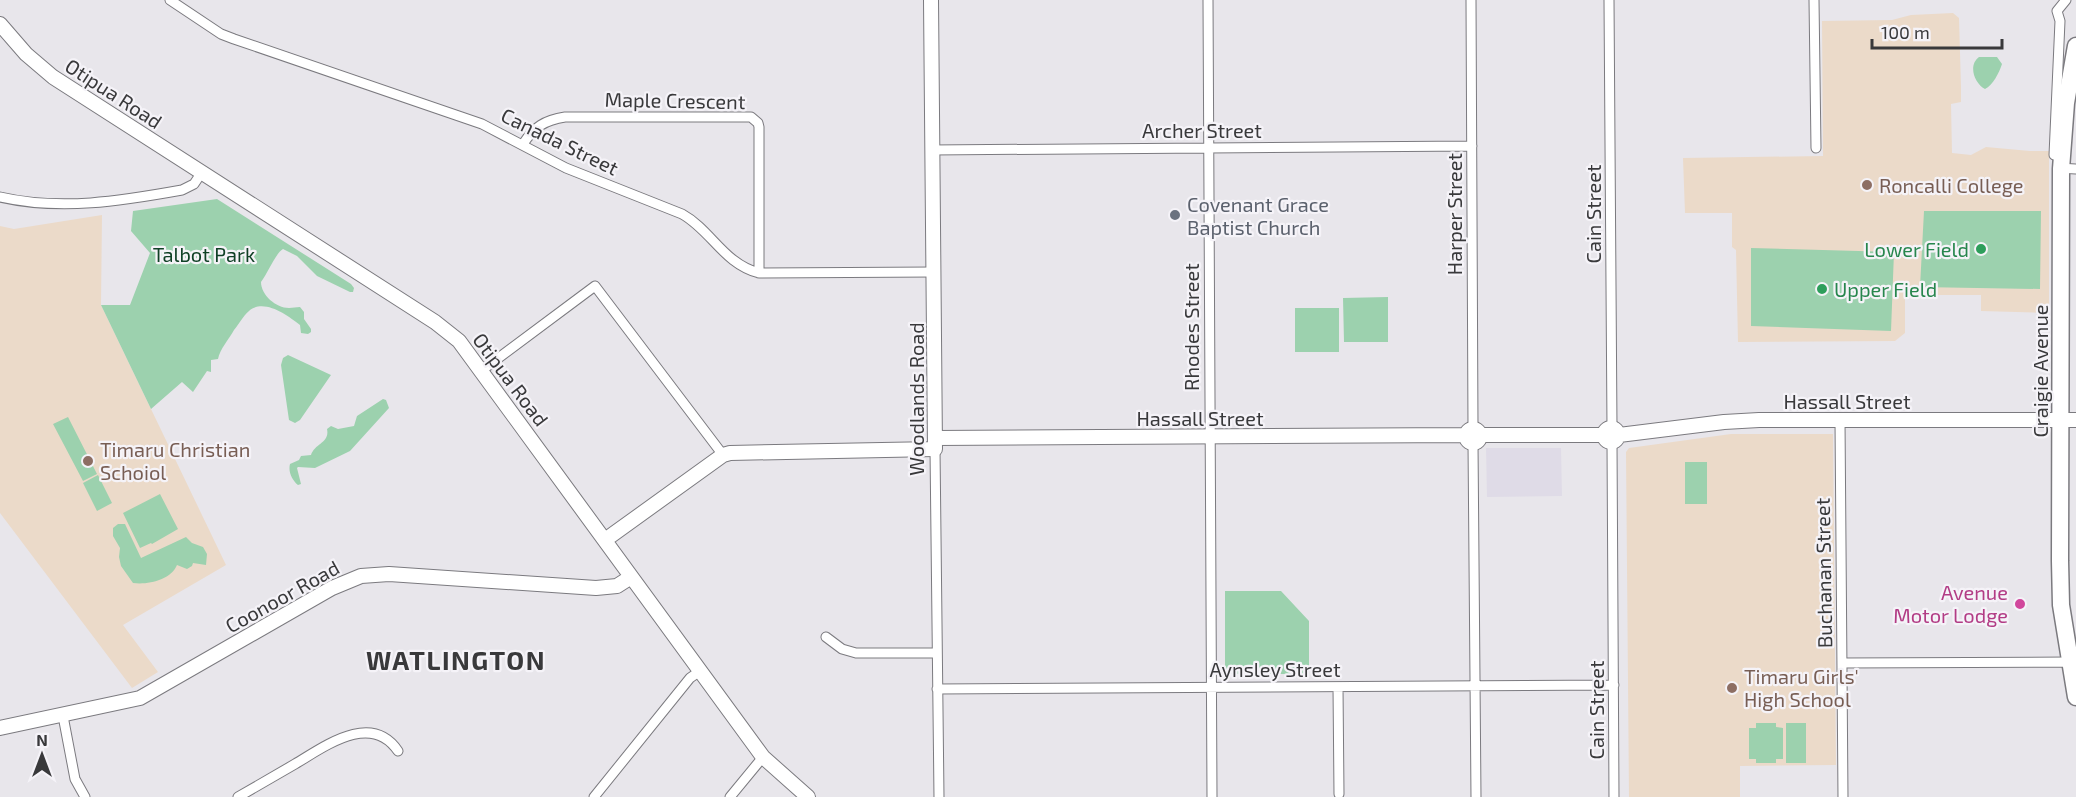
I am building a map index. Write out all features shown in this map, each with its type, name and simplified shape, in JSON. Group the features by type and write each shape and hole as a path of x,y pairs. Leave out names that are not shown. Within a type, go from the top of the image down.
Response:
{"highway":[{"name":"Craigie Avenue","path":"2076,46 2066,103 2069,169 2069,420 2060,585 2076,696"}],"street":[{"name":"Canada Street","path":"170,0 234,39 482,124 576,172 687,216 732,260 748,270 759,273 934,272"},
{"name":"Woodlands Road","path":"931,0 939,797"},
{"name":"Rhodes Street","path":"1208,0 1212,797"},
{"name":"Harper Street","path":"1472,0 1476,797"},
{"name":"Cain Street","path":"1609,0 1614,797"},
{"path":"1814,0 1816,148"},
{"path":"2069,169 2055,163 2054,152 2060,21 2057,11 2066,0 2076,6"},
{"name":"Otipua Road","path":"0,24 26,54 53,77 444,328 459,341 763,757 808,797"},
{"name":"Maple Crescent","path":"523,144 542,123 566,117 751,117 759,127 759,273"},
{"name":"Archer Street","path":"932,150 1472,146"},
{"path":"0,197 49,205 96,203 182,190 194,184 202,172"},
{"path":"482,371 595,286 723,455"},
{"name":"Buchanan Street","path":"1840,420 1843,797"},
{"name":"Hassall Street","path":"605,540 723,455 745,451 1210,437 1612,435 1724,422 2069,420"},
{"name":"Coonoor Road","path":"0,728 140,698 332,588 361,576 401,574 596,588 617,586 632,576"},
{"path":"826,637 842,649 856,653 937,653"},
{"path":"1842,663 2073,665"},
{"path":"594,797 690,678 700,671"},
{"name":"Aynsley Street","path":"937,689 1614,685"},
{"path":"1338,687 1339,794"},
{"path":"63,716 75,779 85,797"},
{"path":"238,797 330,744 351,735 376,734 387,739 398,751"},
{"path":"730,797 763,757"}],"shaded area":[{"name":"Roncalli College","path":"1953,13 1959,18 1961,102 1951,104 1952,153 1971,155 1986,147 2049,151 2049,313 1981,311 1981,295 1905,295 1905,333 1895,341 1738,342 1736,250 1732,247 1732,213 1685,213 1683,158 1823,156 1822,21 1892,20 1911,15"},
{"name":"Timaru Christian Schoiol","path":"102,215 101,305 226,565 123,625 158,672 132,688 0,513 0,226 14,229"},
{"name":"Timaru Girls' High School","path":"1731,434 1833,434 1836,765 1740,766 1740,797 1629,797 1626,452 1629,448"},
{"path":"1486,448 1561,448 1562,496 1487,497"}],"green space":[{"path":"1979,57 1997,57 2002,64 1991,85 1985,89 1975,78 1973,69"},
{"name":"Talbot Park","path":"217,199 351,284 354,288 353,292 317,276 297,256 283,249 261,282 262,287 266,296 279,306 300,307 311,332 301,333 300,325 275,309 255,307 247,313 234,330 218,359 211,360 211,372 207,371 193,392 182,382 151,409 101,305 130,305 150,253 131,231 133,211"},
{"name":"Lower Field","path":"1924,211 2041,211 2040,289 1920,287"},
{"name":"Upper Field","path":"1751,248 1894,252 1891,331 1751,326"},
{"path":"1388,297 1388,342 1344,342 1343,298"},
{"path":"1295,308 1339,308 1339,352 1295,352"},
{"path":"288,355 331,375 300,420 295,423 289,420 281,365 283,358"},
{"path":"383,399 386,400 389,408 350,451 315,468 298,467 301,484 296,483 290,473 290,464 299,460 301,456 311,455 324,440 327,429 331,426 338,429 354,426 357,416"},
{"path":"68,417 97,474 83,481 53,424"},
{"path":"1685,462 1707,462 1707,504 1685,504"},
{"path":"98,475 112,503 97,511 83,483"},
{"path":"160,494 178,529 140,548 123,513"},
{"path":"118,524 125,524 141,558 186,537 192,543 203,547 207,554 206,565 193,563 187,569 177,565 164,578 145,583 133,583 121,566 120,548 113,536 113,528"},
{"path":"1225,591 1281,591 1309,621 1309,674 1225,674"},
{"path":"1756,723 1776,723 1776,727 1783,728 1783,759 1776,759 1776,763 1756,763 1756,759 1749,759 1749,728 1756,728"},
{"path":"1786,723 1806,723 1806,763 1786,763"}],"place":[{"name":"Roncalli College","path":"1867,185"},
{"name":"Covenant Grace Baptist Church","path":"1175,215"},
{"name":"Lower Field","path":"1981,249"},
{"name":"Upper Field","path":"1822,289"},
{"name":"Timaru Christian Schoiol","path":"88,461"},
{"name":"Avenue Motor Lodge","path":"2020,604"},
{"name":"Timaru Girls' High School","path":"1732,688"}],"district":[{"name":"WATLINGTON","path":"456,659"}]}
